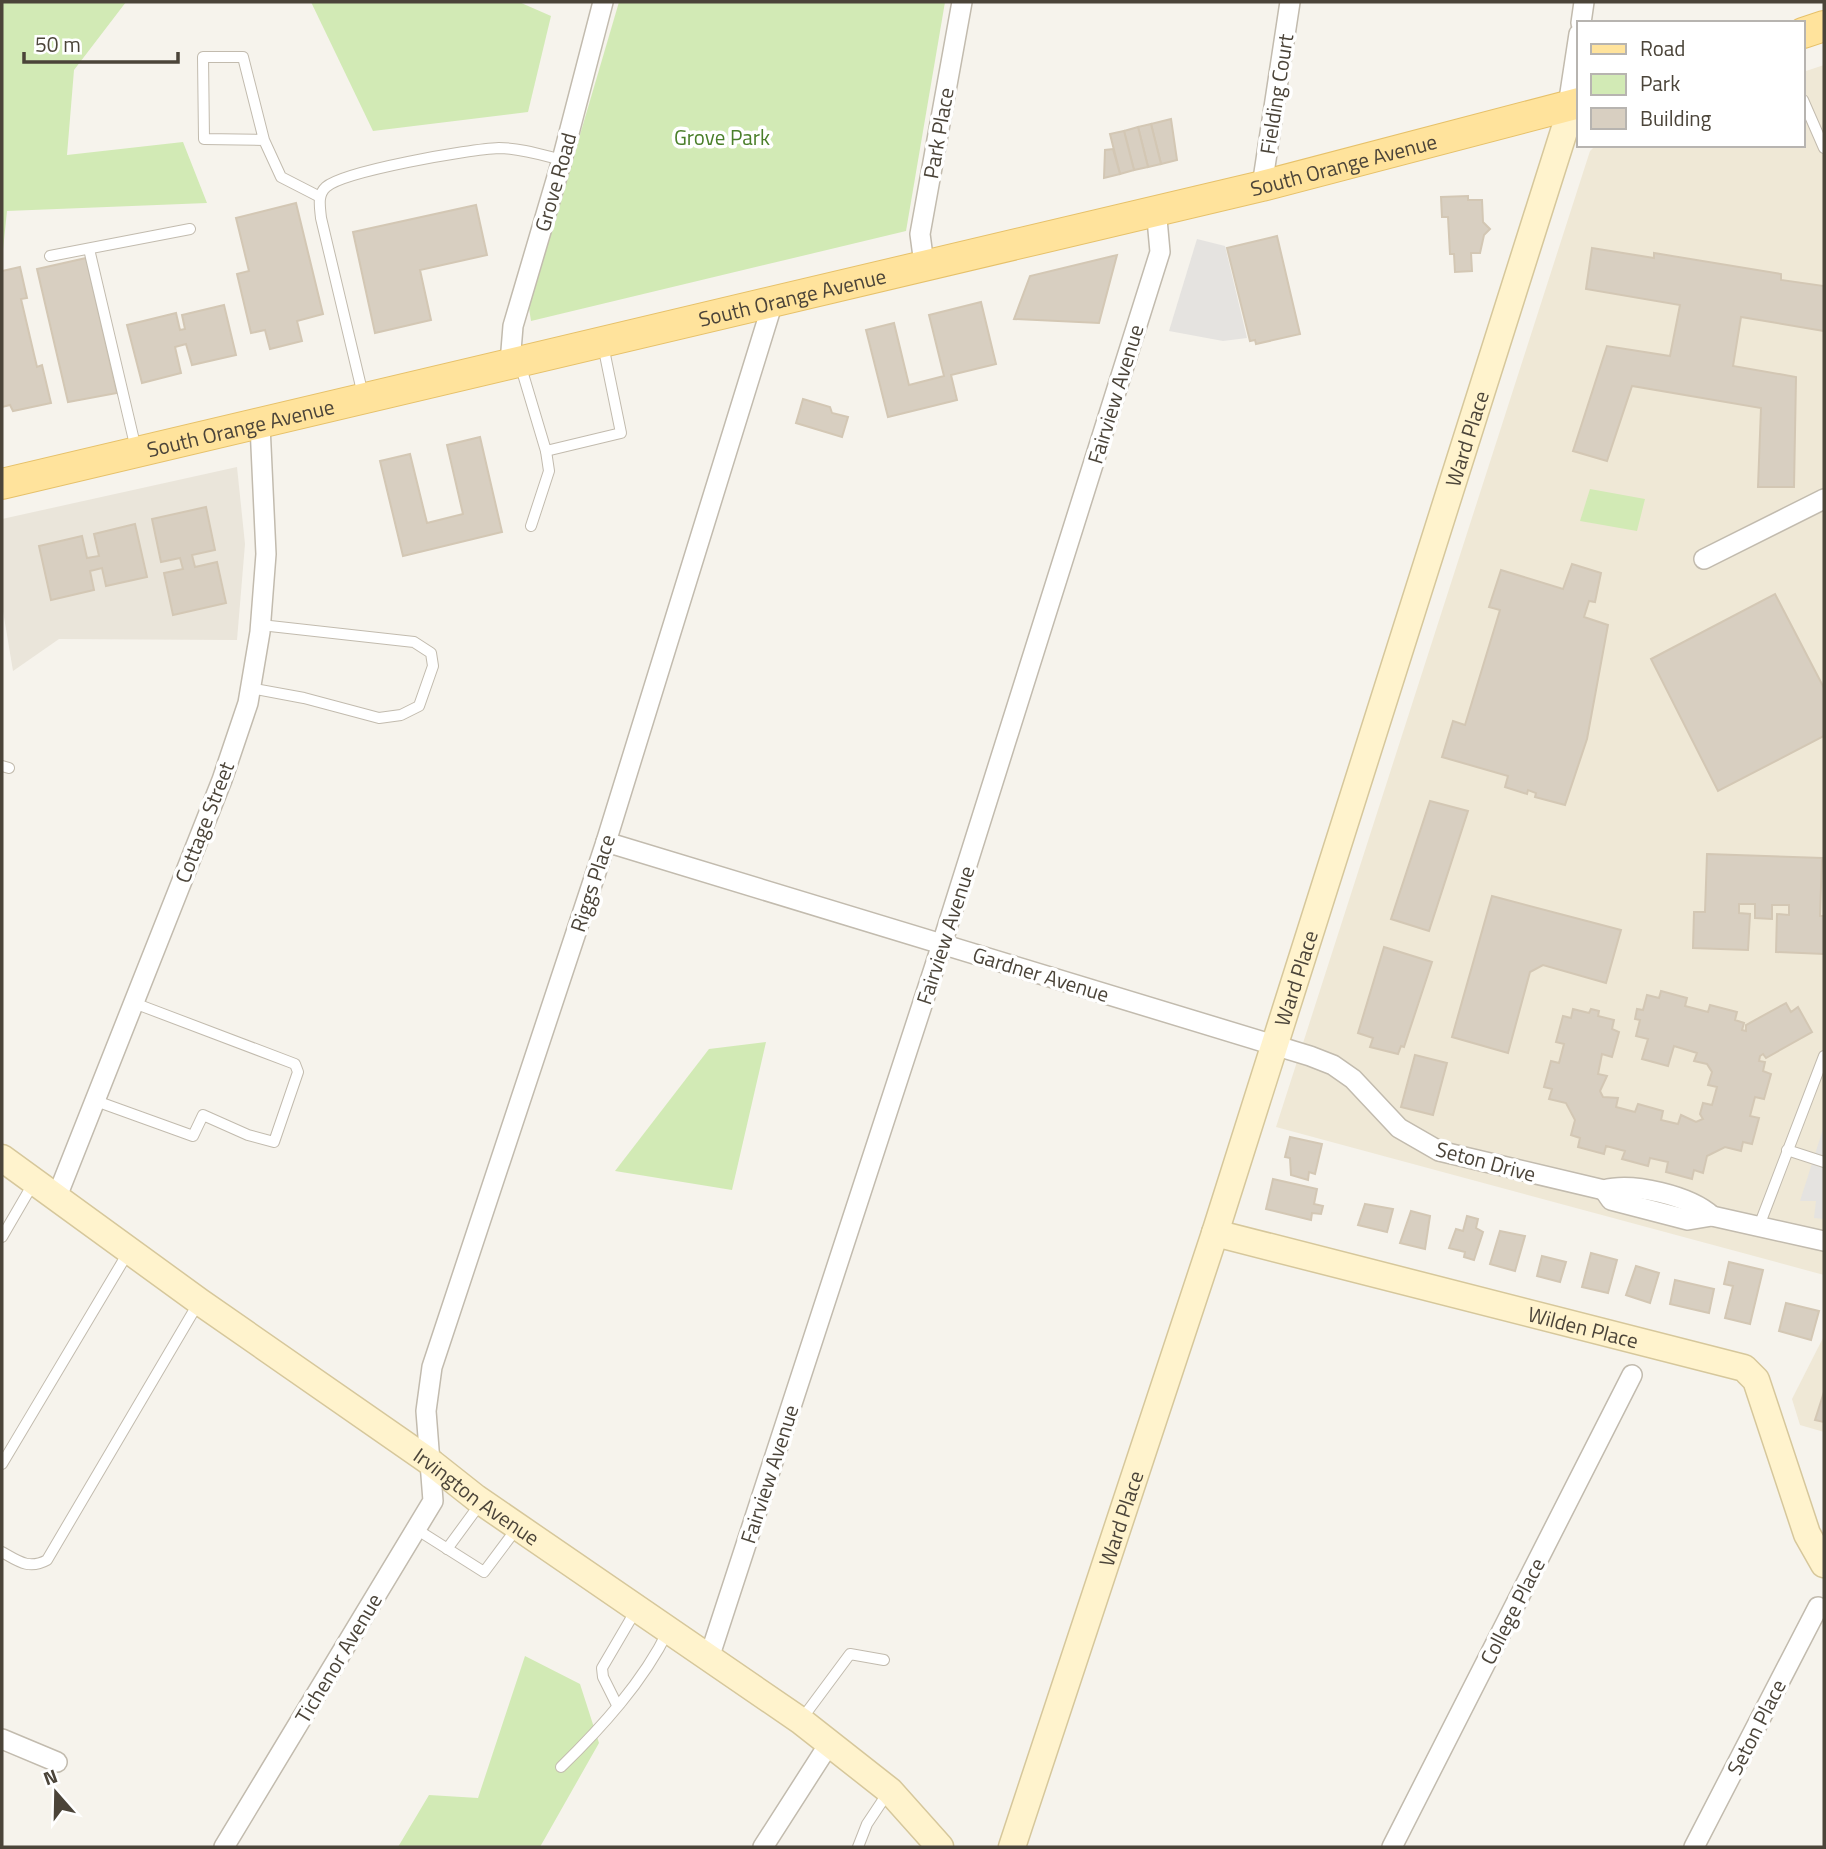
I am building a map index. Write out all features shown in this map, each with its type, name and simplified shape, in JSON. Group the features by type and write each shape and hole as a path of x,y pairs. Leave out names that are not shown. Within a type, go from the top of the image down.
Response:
{"main road":[{"path":"1805,32 1824,26"},
{"name":"South Orange Avenue","path":"2,484 260,425 1156,208 1262,186 1574,104"}],"street":[{"name":"Grove Road","path":"515,362 513,326 562,160 603,2"},
{"name":"Park Place","path":"923,264 920,233 962,2"},
{"name":"Fielding Court","path":"1262,186 1290,2"},
{"path":"1581,21 1584,2"},
{"path":"1574,104 1577,62"},
{"name":"Ward Place","path":"1012,1847 1216,1233 1574,104"},
{"name":"Fairview Avenue","path":"709,1658 942,944 1160,252 1156,208"},
{"name":"Riggs Place","path":"433,1464 426,1411 432,1367 606,842 773,302"},
{"name":"Cottage Street","path":"57,1199 222,780 250,688 261,625 266,554 260,425"},
{"path":"1704,559 1824,499"},
{"name":"Gardner Avenue","path":"606,842 1275,1045"},
{"name":"Seton Drive","path":"1275,1045 1334,1066 1353,1079 1399,1128 1438,1151 1604,1190 1611,1200 1688,1220 1713,1216 1824,1241"},
{"name":"Irvington Avenue","path":"2,1158 200,1302 433,1464 481,1502 801,1721 890,1791 940,1847"},
{"name":"Wilden Place","path":"1216,1233 1744,1368 1756,1380 1807,1534 1824,1564"},
{"name":"College Place","path":"1392,1847 1632,1375"},
{"name":"Tichenor Avenue","path":"225,1847 433,1501 433,1464"},
{"name":"Seton Place","path":"1695,1847 1818,1607"},
{"path":"2,1739 57,1762"},
{"path":"763,1847 829,1744"}],"lane":[{"path":"264,140 204,139 203,57 243,58 264,140 281,177 320,197"},
{"path":"1805,105 1824,148"},
{"path":"364,398 321,218 320,197 326,186 363,173 501,148 562,160"},
{"path":"50,256 190,229"},
{"path":"89,249 136,453"},
{"path":"546,451 621,433 603,341"},
{"path":"515,362 546,451 549,471 531,526"},
{"path":"250,688 304,698 379,718 390,717 419,706 433,666 431,653 414,642 261,625"},
{"path":"96,1101 193,1136 203,1115 248,1135 274,1142 298,1072 295,1064 134,1003"},
{"path":"1759,1226 1824,1056"},
{"path":"1787,1150 1824,1162"},
{"path":"2,1237 34,1182"},
{"path":"2,1464 129,1250"},
{"path":"2,1552 27,1565 37,1565 47,1560 200,1302"},
{"path":"447,1549 481,1502"},
{"path":"416,1529 484,1572 517,1526"},
{"path":"617,1705 603,1677 602,1668 637,1608"},
{"path":"561,1767 596,1732 657,1653 668,1630"},
{"path":"801,1721 850,1654 884,1660"},
{"path":"858,1847 867,1824 890,1791"}],"shaded area":[{"path":"1824,65 1824,1275 1276,1127 1590,151 1594,147 1805,147 1805,71"},
{"path":"1197,239 1225,246 1247,338 1223,341 1169,331"},
{"path":"237,467 245,544 237,640 59,639 13,671 2,605 2,519"},
{"path":"1824,1126 1824,1219 1814,1218 1816,1201 1800,1201"},
{"path":"1824,1336 1824,1432 1800,1425 1792,1399"}],"green space":[{"path":"2,2 126,2 74,70 67,155 183,142 207,203 7,211 2,259"},
{"path":"311,2 519,2 551,16 528,112 373,131"},
{"name":"Grove Park","path":"619,2 945,2 906,231 531,321 529,308"},
{"path":"1590,489 1645,499 1637,531 1580,521"},
{"path":"766,1042 732,1190 615,1171 709,1049"},
{"path":"525,1656 580,1684 599,1743 540,1847 398,1847 429,1795 478,1798"}],"building":[{"path":"1171,119 1177,160 1161,164 1151,124"},
{"path":"1151,124 1161,164 1148,167 1138,127"},
{"path":"1138,127 1148,167 1134,170 1124,131"},
{"path":"1124,131 1134,170 1120,174 1110,134"},
{"path":"1113,149 1120,174 1104,178 1105,150"},
{"path":"1468,196 1468,200 1482,200 1483,222 1490,229 1484,235 1480,253 1471,253 1472,271 1455,272 1454,254 1450,254 1448,217 1442,217 1441,197"},
{"path":"296,203 323,314 297,321 302,341 270,349 265,330 251,333 237,274 249,271 236,218"},
{"path":"476,205 487,255 420,270 431,320 375,333 353,232"},
{"path":"1277,236 1300,334 1256,344 1255,340 1250,341 1227,248"},
{"path":"1592,248 1654,258 1654,253 1781,274 1781,280 1824,286 1824,331 1741,317 1733,366 1796,377 1794,487 1758,487 1761,408 1632,386 1607,461 1573,451 1607,346 1670,356 1680,305 1586,289"},
{"path":"1117,255 1099,323 1014,319 1030,276"},
{"path":"86,258 117,393 68,402 37,269"},
{"path":"20,267 27,298 21,299 37,367 42,365 51,403 13,411 10,405 2,407 2,271"},
{"path":"981,302 996,364 951,375 957,400 888,417 866,330 894,323 909,385 944,376 929,315"},
{"path":"224,305 236,355 192,365 186,344 175,347 181,373 142,383 127,325 176,313 180,330 185,329 182,315"},
{"path":"803,399 830,407 832,413 848,417 842,437 796,423"},
{"path":"480,437 502,532 403,556 380,461 410,454 427,523 463,514 447,445"},
{"path":"206,507 215,550 192,555 195,567 217,562 226,603 173,615 164,573 183,569 180,558 161,562 152,519"},
{"path":"135,524 147,577 106,586 102,568 90,571 94,590 51,600 39,546 82,536 87,558 99,556 94,534"},
{"path":"1572,564 1601,573 1595,602 1589,601 1584,617 1608,625 1587,739 1565,805 1535,797 1536,793 1528,790 1527,794 1505,787 1508,776 1442,757 1453,721 1465,725 1500,610 1489,607 1501,570 1563,589"},
{"path":"1775,594 1824,688 1824,736 1718,791 1651,659"},
{"path":"1430,801 1468,811 1429,931 1391,919"},
{"path":"1707,854 1822,858 1820,916 1824,916 1824,954 1776,952 1777,914 1789,915 1789,905 1772,905 1772,919 1755,918 1755,904 1739,904 1739,913 1750,914 1748,950 1693,948 1694,912 1705,912"},
{"path":"1492,896 1621,930 1606,983 1543,965 1530,972 1508,1053 1452,1037"},
{"path":"1384,947 1432,962 1404,1047 1401,1046 1398,1054 1370,1047 1373,1038 1358,1033"},
{"path":"1661,991 1687,998 1685,1006 1708,1012 1710,1005 1737,1012 1735,1020 1744,1023 1742,1030 1746,1031 1746,1025 1786,1003 1791,1012 1798,1007 1812,1032 1766,1058 1763,1054 1760,1056 1759,1061 1765,1062 1763,1071 1771,1074 1764,1099 1755,1097 1750,1116 1759,1118 1752,1144 1743,1142 1741,1151 1725,1147 1707,1156 1703,1173 1694,1170 1692,1179 1666,1172 1668,1162 1650,1158 1648,1166 1622,1159 1625,1151 1606,1146 1604,1154 1578,1147 1580,1138 1571,1135 1575,1120 1566,1103 1549,1099 1552,1089 1544,1087 1551,1061 1559,1063 1564,1044 1556,1042 1563,1016 1571,1018 1573,1009 1589,1013 1591,1009 1599,1011 1598,1016 1614,1020 1612,1029 1619,1032 1612,1057 1602,1054 1598,1074 1607,1076 1600,1091 1603,1097 1618,1098 1616,1107 1635,1112 1638,1104 1663,1111 1661,1120 1678,1124 1681,1115 1696,1122 1703,1119 1700,1114 1703,1103 1712,1105 1717,1087 1708,1085 1712,1072 1707,1064 1694,1061 1697,1053 1674,1046 1668,1066 1642,1059 1648,1039 1636,1036 1640,1020 1635,1019 1637,1009 1643,1010 1647,995 1659,998"},
{"path":"1415,1055 1447,1063 1433,1115 1401,1107"},
{"path":"1290,1137 1322,1144 1315,1174 1309,1172 1308,1180 1291,1175 1290,1158 1285,1157"},
{"path":"1273,1179 1317,1189 1314,1204 1323,1206 1321,1214 1312,1213 1311,1220 1266,1209"},
{"path":"1365,1204 1393,1209 1387,1232 1358,1225"},
{"path":"1411,1211 1430,1216 1425,1249 1400,1243"},
{"path":"1467,1216 1478,1219 1476,1228 1483,1232 1474,1260 1464,1257 1465,1252 1449,1248 1456,1229 1463,1231"},
{"path":"1500,1231 1525,1236 1515,1271 1490,1264"},
{"path":"1591,1253 1617,1260 1608,1293 1582,1287"},
{"path":"1542,1256 1566,1262 1560,1282 1537,1276"},
{"path":"1729,1262 1763,1270 1750,1324 1725,1318 1733,1286 1724,1284"},
{"path":"1636,1266 1659,1273 1650,1303 1626,1295"},
{"path":"1675,1280 1714,1289 1709,1313 1670,1304"},
{"path":"1786,1303 1819,1311 1811,1340 1779,1331"},
{"path":"1824,1392 1824,1422 1815,1420"}]}
